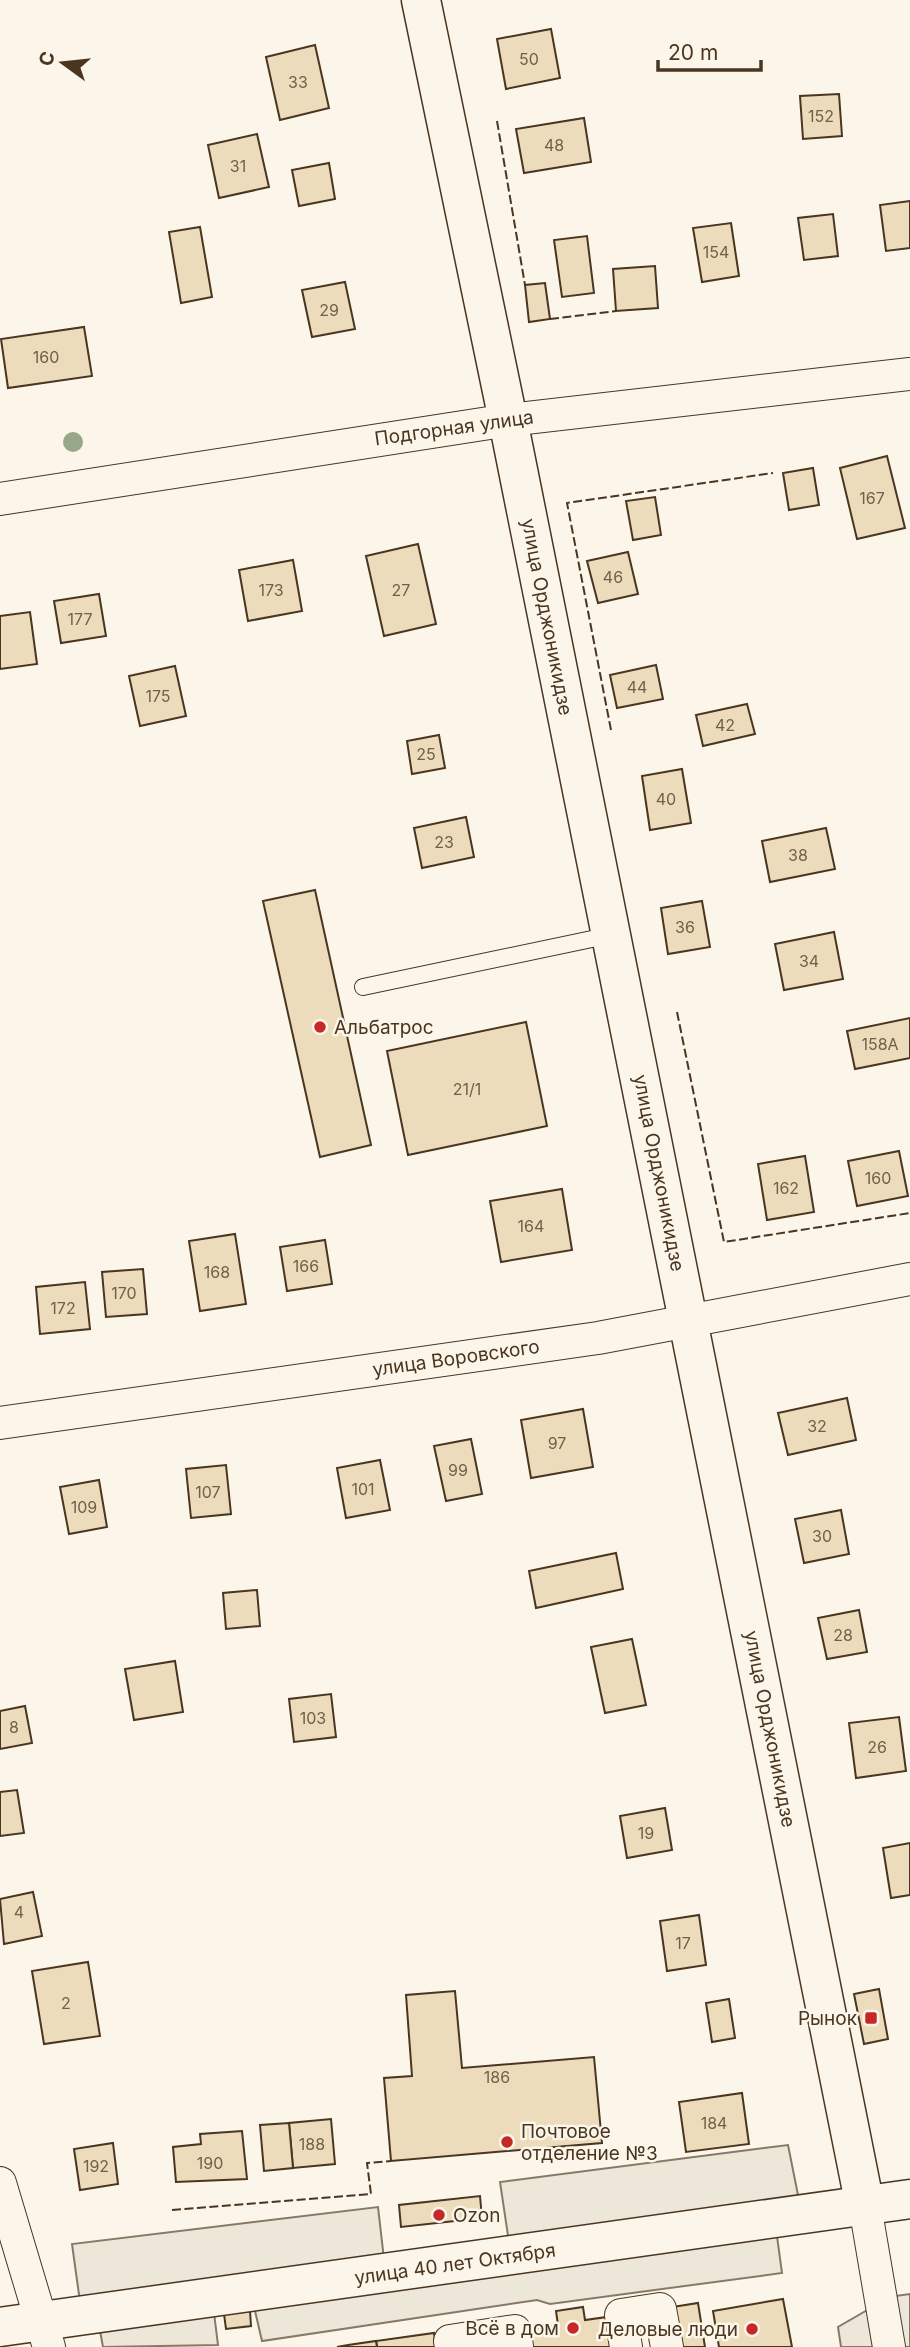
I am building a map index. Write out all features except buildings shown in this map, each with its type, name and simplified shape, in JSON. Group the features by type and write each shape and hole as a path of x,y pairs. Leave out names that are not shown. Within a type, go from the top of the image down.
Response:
{"street":[{"name":"улица Орджоникидзе","path":"421,0 508,419 865,2206 889,2347"},
{"name":"Подгорная улица","path":"0,499 508,419 910,374"},
{"name":"улица Воровского","path":"0,1423 598,1338 910,1279"},
{"path":"0,2182 45,2334"},
{"name":"улица 40 лет Октября","path":"0,2327 45,2334 910,2199"},
{"path":"626,2347 621,2315 660,2309 667,2347"},
{"path":"452,2347 450,2341 515,2331 517,2347"}],"lane":[{"path":"363,987 611,935"}],"shaded area":[{"path":"788,2145 801,2210 510,2249 500,2182"},
{"path":"378,2207 385,2268 81,2309 72,2244"},
{"path":"776,2229 782,2273 550,2304 537,2300 262,2341 252,2298"},
{"path":"910,2294 910,2347 897,2347 888,2297"},
{"path":"213,2305 218,2345 103,2347 98,2320"},
{"path":"876,2305 883,2347 841,2347 838,2327"}],"fence":[{"path":"497,121 525,285"},
{"path":"550,319 616,311"},
{"path":"611,730 567,503 773,473"},
{"path":"677,1012 724,1242 910,1213"},
{"path":"172,2210 371,2194 367,2163 391,2161"}],"place":[{"name":"Альбатрос","path":"320,1027"},
{"name":"Рынок","path":"871,2018"},
{"name":"Почтовое отделение №3","path":"507,2142"},
{"name":"Ozon","path":"439,2215"},
{"name":"Всё в дом","path":"573,2328"},
{"name":"Деловые люди","path":"752,2329"}]}
